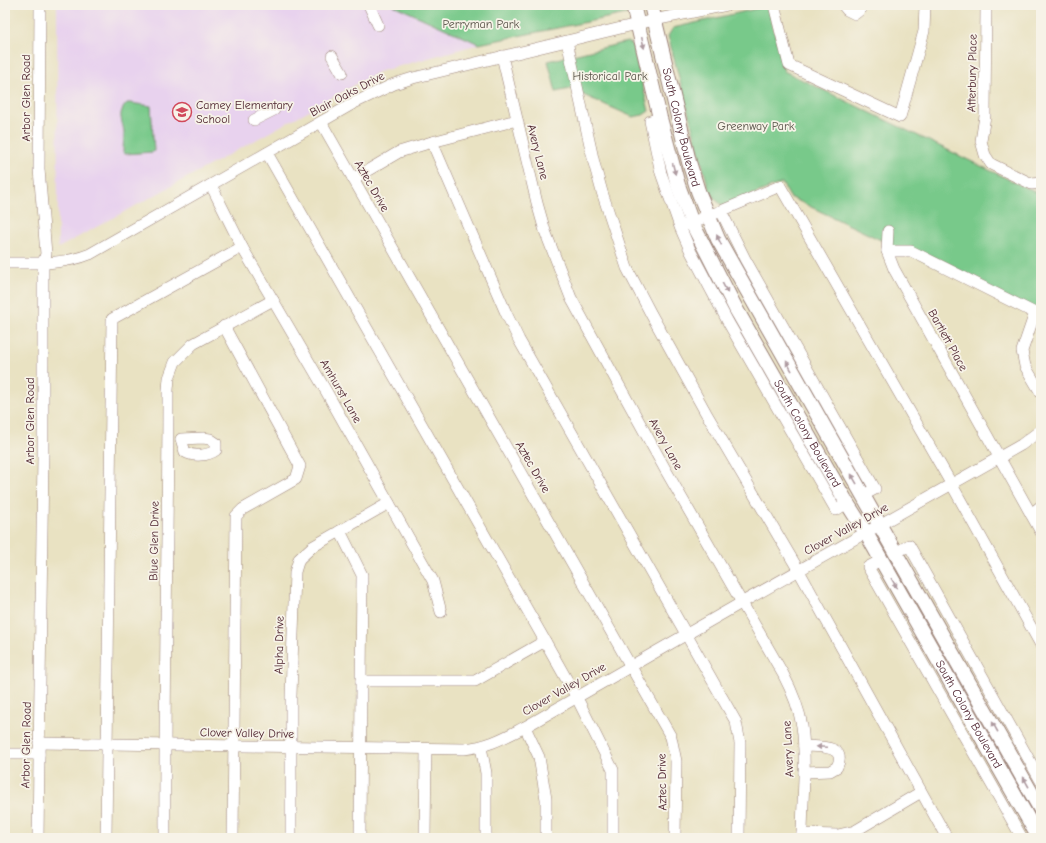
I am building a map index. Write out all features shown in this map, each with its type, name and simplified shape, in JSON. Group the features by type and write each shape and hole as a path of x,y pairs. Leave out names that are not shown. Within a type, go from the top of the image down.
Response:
{"main road":[{"name":"South Colony Boulevard","path":"633,5 660,118 678,185 686,225 847,503 866,533 1039,838"},
{"name":"South Colony Boulevard","path":"651,5 689,162 715,214 718,239 730,264 864,495 1041,810"},
{"path":"1000,769 1014,761"}],"street":[{"name":"Arbor Glen Road","path":"38,838 43,455 43,263 46,254 39,169 40,5"},
{"path":"369,5 378,25"},
{"name":"Blair Oaks Drive","path":"5,263 43,263 69,260 90,254 321,122 373,93 394,84 502,56 654,20 728,5"},
{"path":"774,5 789,65 900,118 924,32 925,5"},
{"path":"843,5 846,10 859,9"},
{"name":"Atterbury Place","path":"986,5 985,116 981,141 985,155 991,164 1032,184 1041,183"},
{"path":"567,41 602,192 628,268 650,314 706,413 799,571 947,838"},
{"path":"332,56 342,73"},
{"name":"Avery Lane","path":"502,56 537,204 545,231 572,298 657,455 791,689 802,726 804,746 802,836"},
{"path":"254,120 274,110"},
{"path":"353,179 399,152 517,120"},
{"name":"Aztec Drive","path":"321,122 671,737 674,747 676,775 675,838"},
{"path":"432,142 519,340 736,722 740,743 739,838"},
{"path":"267,153 577,698 613,770 613,838"},
{"name":"Amhurst Lane","path":"211,185 242,247 330,398 433,581 441,612"},
{"path":"686,225 780,186 952,485 1041,645"},
{"name":"Bartlett Place","path":"888,231 887,251 894,269 1041,532"},
{"path":"106,838 112,319 242,247"},
{"path":"887,251 910,251 1035,313 1022,351 1025,366 1041,393"},
{"name":"Blue Glen Drive","path":"165,838 164,745 168,540 169,378 175,362 192,344 273,300"},
{"path":"224,326 300,466 296,479 243,509 236,516 233,838"},
{"name":"Clover Valley Drive","path":"5,754 39,748 106,744 426,749 464,749 481,747 496,742 577,698 741,603 999,458 1021,445 1041,430"},
{"path":"168,439 181,439"},
{"name":"Alpha Drive","path":"291,838 294,572 299,559 312,547 389,503"},
{"path":"1031,514 1041,506"},
{"path":"340,531 362,575 360,838"},
{"path":"896,553 909,546 1041,781"},
{"path":"881,560 868,567 1022,838"},
{"path":"361,681 475,681 545,641"},
{"path":"525,727 540,757 546,799 546,838"},
{"path":"804,746 830,747 836,752 839,760 837,767 830,772 804,772"},
{"path":"481,747 486,773 486,838"},
{"path":"425,838 426,749"},
{"path":"1014,761 1026,754"},
{"path":"987,777 1000,769"},
{"path":"802,836 838,835 854,831 921,792"}],"shaded area":[{"name":"Camey Elementary School","path":"57,5 393,5 479,44 378,72 58,248"}],"green space":[{"name":"Perryman Park","path":"393,5 628,5 631,13 479,44"},
{"name":"Greenway Park","path":"768,6 784,71 1041,195 1041,316 790,197 782,183 723,206 715,199 709,190 668,36 673,28"},
{"name":"Historical Park","path":"627,42 632,44 649,111 643,115 633,117 581,94 579,87 556,92 548,61"},
{"path":"127,103 151,106 153,152 125,154 123,152 124,133 121,114"}],"place":[{"name":"Camey Elementary School","path":"182,112"}]}
